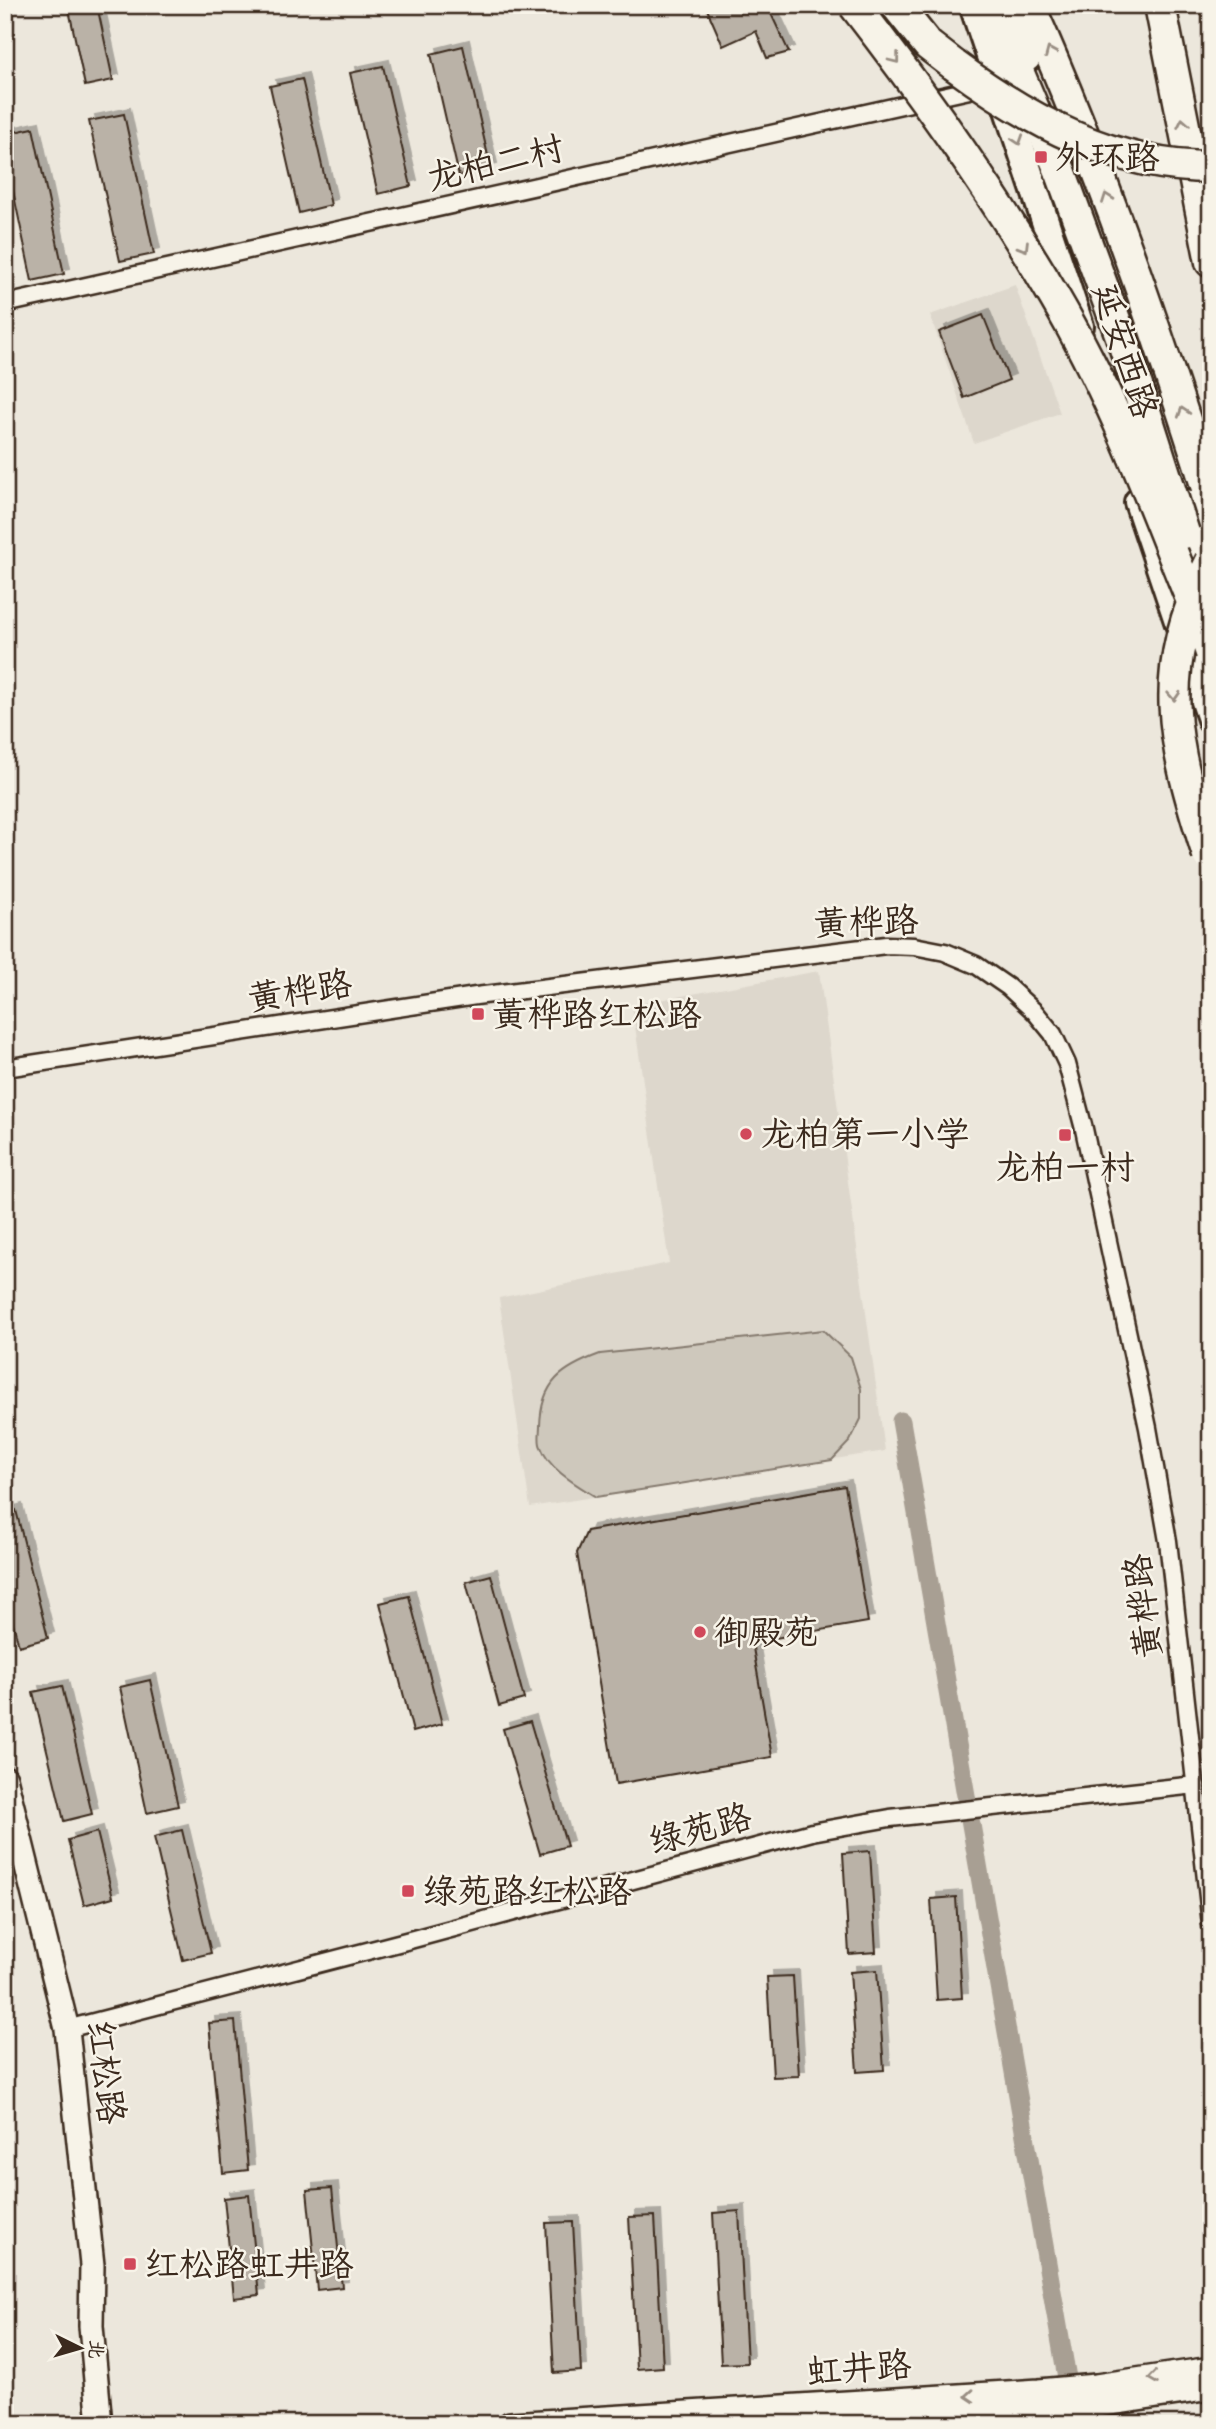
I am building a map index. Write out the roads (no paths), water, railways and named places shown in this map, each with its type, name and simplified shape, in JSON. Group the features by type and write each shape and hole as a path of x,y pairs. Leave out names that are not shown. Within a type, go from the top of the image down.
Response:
{"highway":[{"path":"854,5 920,90 992,194 1057,301 1114,414 1149,492 1211,653"},
{"path":"896,5 928,45 954,65 992,93 1073,138 1116,154 1159,164 1211,167"},
{"path":"909,5 954,65"},
{"path":"990,5 1060,173 1122,339 1178,511 1211,627"},
{"path":"1029,5 1094,161 1156,328 1211,501"},
{"path":"1160,5 1211,262"},
{"path":"1211,561 1181,632 1173,683 1176,737 1191,801 1211,861"}],"main road":[{"name":"延安西路","path":"972,5 1211,719"},
{"name":"延安西路","path":"1008,5 1211,570"}],"street":[{"name":"龙柏二村","path":"5,304 999,83"},
{"name":"黄桦路","path":"5,1068 476,996 886,945 914,946 945,952 976,965 1008,987 1035,1012 1053,1034 1067,1064 1084,1129 1148,1428 1168,1541 1211,1924"},
{"name":"红松路","path":"5,1778 67,2029 92,2264 91,2326 100,2424"},
{"name":"绿苑路","path":"67,2029 812,1832 943,1811 1196,1785"},
{"name":"虹井路","path":"1098,2395 1211,2369"},
{"name":"虹井路","path":"793,2424 1098,2395 1211,2388"},
{"name":"虹井路","path":"510,2424 1039,2401"}],"waterway":[{"path":"901,1421 1075,2424"}],"place":[{"name":"外环路","path":"1041,157"},
{"name":"黄桦路红松路","path":"478,1014"},
{"name":"龙柏第一小学","path":"746,1134"},
{"name":"龙柏一村","path":"1065,1135"},
{"name":"御殿苑","path":"700,1632"},
{"name":"绿苑路红松路","path":"408,1891"},
{"name":"红松路虹井路","path":"130,2264"}]}
